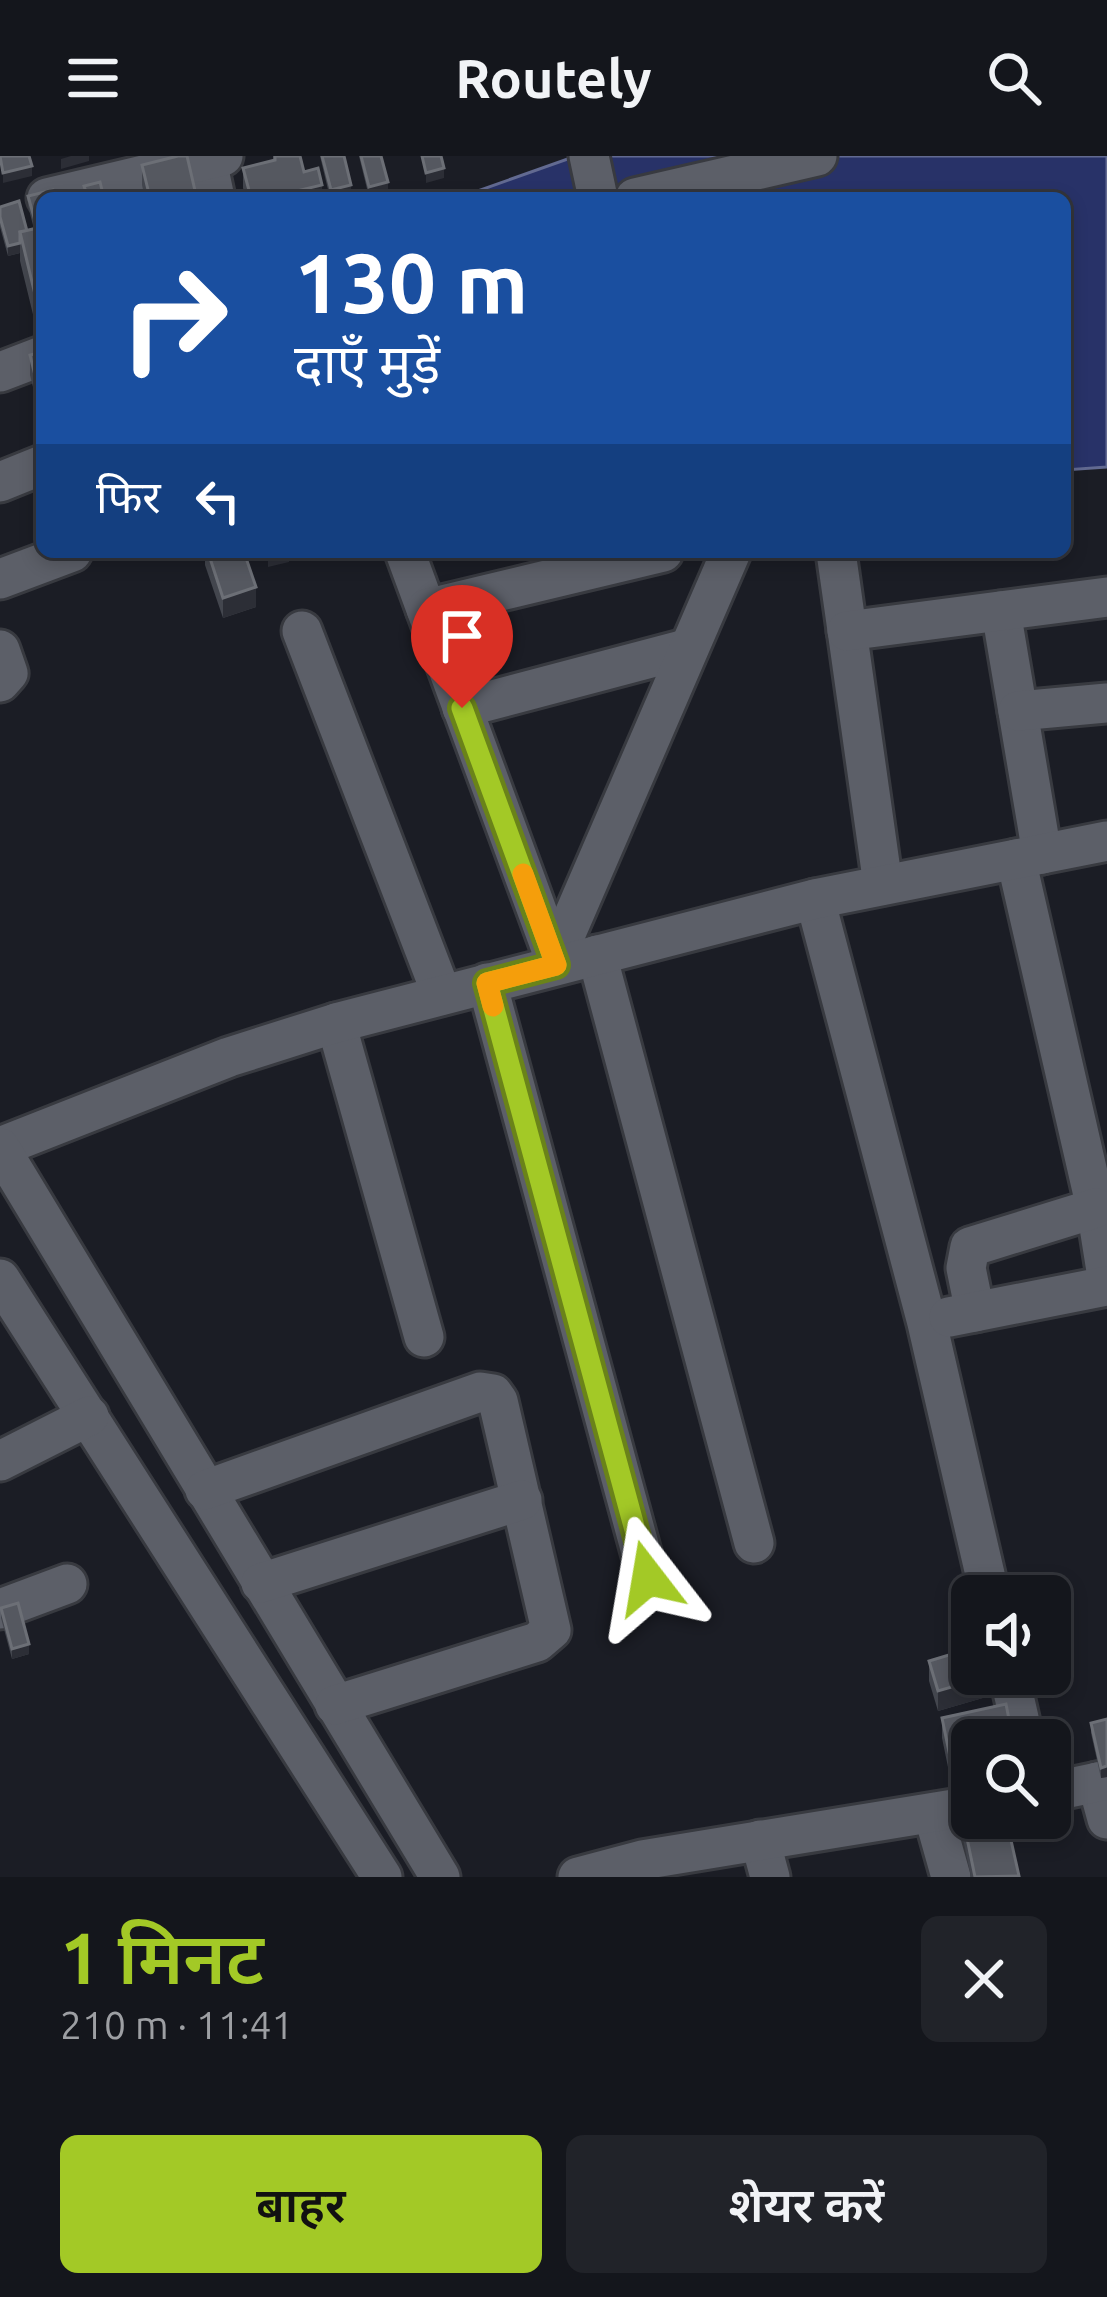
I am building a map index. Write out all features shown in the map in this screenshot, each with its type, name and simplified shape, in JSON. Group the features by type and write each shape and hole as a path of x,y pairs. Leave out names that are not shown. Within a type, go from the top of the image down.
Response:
{"street":[{"path":"590,156 597,192"},
{"path":"79,192 213,167"},
{"path":"652,192 721,167 800,172"},
{"path":"0,372 36,358"},
{"path":"0,482 36,467"},
{"path":"0,579 56,558"},
{"path":"407,558 554,957"},
{"path":"426,609 637,558"},
{"path":"554,957 728,558"},
{"path":"837,558 883,885"},
{"path":"847,631 1107,597"},
{"path":"927,1322 1107,1281 1029,856 1018,712 1001,611"},
{"path":"302,631 442,995"},
{"path":"462,708 689,648"},
{"path":"0,650 8,673 0,682"},
{"path":"1018,712 1107,703"},
{"path":"438,1877 0,1147 229,1057 487,983 554,957 597,955 814,899 1107,841"},
{"path":"814,899 927,1322 986,1575"},
{"path":"597,955 754,1543"},
{"path":"487,983 648,1578"},
{"path":"336,1023 424,1337"},
{"path":"975,1312 966,1268 970,1247 1096,1208"},
{"path":"0,1279 382,1877"},
{"path":"205,1490 487,1392 498,1400 552,1621 547,1637 335,1705"},
{"path":"0,1461 89,1416"},
{"path":"261,1583 522,1500"},
{"path":"0,1609 67,1584"},
{"path":"1071,1793 1104,1794"},
{"path":"578,1877 642,1860 765,1858 951,1810"},
{"path":"951,1877 952,1839"}],"water":[{"path":"576,156 1107,156 1107,467 1071,470 1071,192 475,192"}],"building":[{"path":"0,156 29,156 32,166 3,173"},
{"path":"187,156 195,192 149,192 142,165"},
{"path":"275,156 300,156 304,172 318,168 322,185 293,192 249,192 243,168 275,160"},
{"path":"322,156 344,156 351,185 331,190"},
{"path":"361,156 381,156 388,182 369,187"},
{"path":"422,156 441,156 444,168 426,173"},
{"path":"100,182 102,192 86,192 84,186"},
{"path":"36,194 36,221 35,221 28,196"},
{"path":"19,201 27,231 20,232 20,243 8,246 0,207"},
{"path":"36,228 36,299 20,232"},
{"path":"210,558 246,558 256,587 223,598"},
{"path":"18,1603 29,1644 12,1649 1,1608"},
{"path":"951,1654 951,1687 938,1691 929,1661"},
{"path":"1006,1704 1009,1719 951,1719 951,1762 942,1718"},
{"path":"1107,1719 1107,1766 1101,1768 1091,1723"},
{"path":"967,1839 1011,1839 1019,1876 975,1877"}],"slow traffic":[{"path":"493,1006 487,983 556,965 523,874"}],"route":[{"path":"462,708 556,965 487,983 648,1578"}]}
